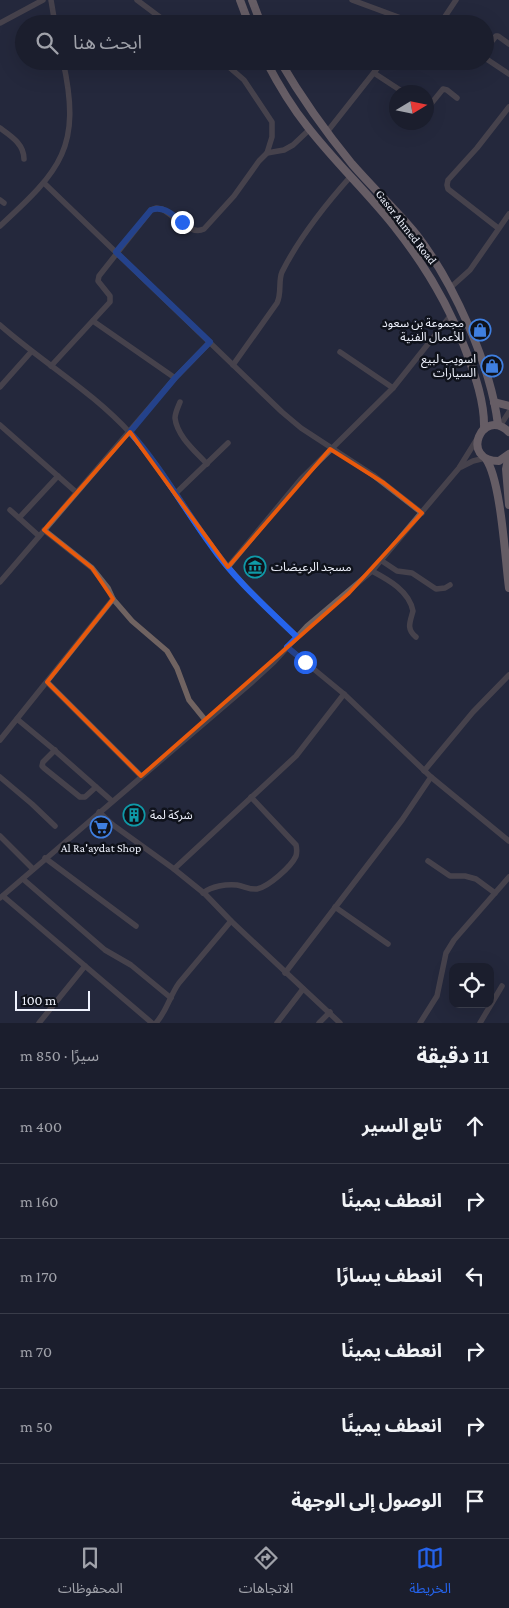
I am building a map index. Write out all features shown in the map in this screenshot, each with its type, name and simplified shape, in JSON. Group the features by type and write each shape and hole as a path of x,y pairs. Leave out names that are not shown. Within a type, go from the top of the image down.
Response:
{"main road":[{"path":"240,0 246,15"},
{"path":"252,0 257,15"},
{"name":"Gaser Ahmed Road","path":"271,70 290,102 310,129 394,226 434,281 472,365 484,419 484,429"},
{"name":"Gaser Ahmed Road","path":"286,70 312,113 352,163 416,234 431,256 450,288 472,335 494,402 499,425"},
{"path":"494,402 509,406"},
{"path":"509,432 499,425 490,426 484,429 478,438 478,447 491,468 496,490 509,588"},
{"path":"485,458 499,461 509,455"},
{"path":"509,455 506,469 509,505"}],"street":[{"path":"0,23 43,0"},
{"path":"51,0 54,15"},
{"path":"137,0 157,15"},
{"path":"352,0 393,15"},
{"path":"446,15 456,0"},
{"path":"494,39 496,36 509,44"},
{"path":"494,64 509,74"},
{"path":"0,226 44,183 63,153 71,122 64,70"},
{"path":"51,366 110,302 110,296 98,281 99,276 151,210 156,208 166,211 191,229 198,231 204,229 234,196 258,161 267,153 272,137 272,122 244,80 232,70"},
{"path":"328,132 376,70"},
{"path":"374,73 392,85"},
{"path":"434,100 443,89 457,98"},
{"path":"498,228 448,189 447,185 448,180 477,148 509,107"},
{"path":"0,128 18,143 24,153 24,158"},
{"path":"267,153 284,150 310,129"},
{"path":"233,365 277,302 281,292 282,274 302,239 317,217 351,176"},
{"path":"44,183 282,412 330,449 373,475 422,513"},
{"path":"450,288 470,270 509,214"},
{"path":"228,568 289,493 330,449 393,388 451,315"},
{"path":"93,321 175,378"},
{"path":"0,325 31,352 112,414 130,432 228,568 297,637"},
{"path":"0,582 175,378 210,342"},
{"path":"0,387 31,352"},
{"path":"340,352 393,388"},
{"path":"180,402 175,416 183,438 207,464"},
{"path":"499,425 509,412"},
{"path":"0,425 76,492"},
{"path":"152,1023 1,897 250,684 307,626 372,571 459,468 478,438"},
{"path":"176,494 228,443"},
{"path":"459,468 473,461 485,458"},
{"path":"19,518 58,476"},
{"path":"10,510 39,536"},
{"path":"44,530 92,568 108,588 112,599 132,621 167,651 177,668 188,700 206,721"},
{"path":"382,561 397,571 412,573 436,589 445,588 450,585"},
{"path":"372,571 392,582 407,596 413,611 408,624 416,637"},
{"path":"0,740 112,599"},
{"path":"287,647 344,694 430,777 509,841"},
{"path":"424,771 473,712 509,675"},
{"path":"47,682 141,776"},
{"path":"174,869 296,756 344,694"},
{"path":"17,719 55,750 112,802"},
{"path":"55,750 43,762 42,766 44,768 80,797 85,797 96,787"},
{"path":"0,777 55,826"},
{"path":"285,973 402,820 430,777"},
{"path":"203,893 213,887 224,885 236,885 252,890 266,886 291,864 295,857 296,845 251,797"},
{"path":"99,812 113,825 174,869 203,893 231,922 340,1023"},
{"path":"0,836 33,869"},
{"path":"45,858 136,926"},
{"path":"428,861 450,876 465,876 476,879 495,894"},
{"path":"420,1023 437,996 446,953 454,940 509,877"},
{"path":"22,879 105,950 131,965 171,998"},
{"path":"336,907 388,944"},
{"path":"156,1023 165,1012 174,990 231,922"},
{"path":"39,1023 85,966"},
{"path":"480,1023 502,986"},
{"path":"278,1023 303,988"},
{"path":"320,1023 330,1012"}],"highlighted area":[{"path":"130,432 228,567 330,449 384,483 422,513 349,593 141,776 47,682 113,599 92,568 44,530"}],"place":[{"name":"مجموعة بن سعود للأعمال الفنية","path":"480,330"},
{"name":"اسويب لبيع السيارات","path":"492,366"},
{"name":"مسجد الرعيضات","path":"255,567"},
{"name":"شركة لمة","path":"134,815"},
{"name":"Al Ra'aydat Shop","path":"101,827"}],"route":[{"path":"182,222 162,208 151,210 116,252 210,342 175,378 130,432 167,479 210,545 228,568 297,637 287,647 305,662"}]}
